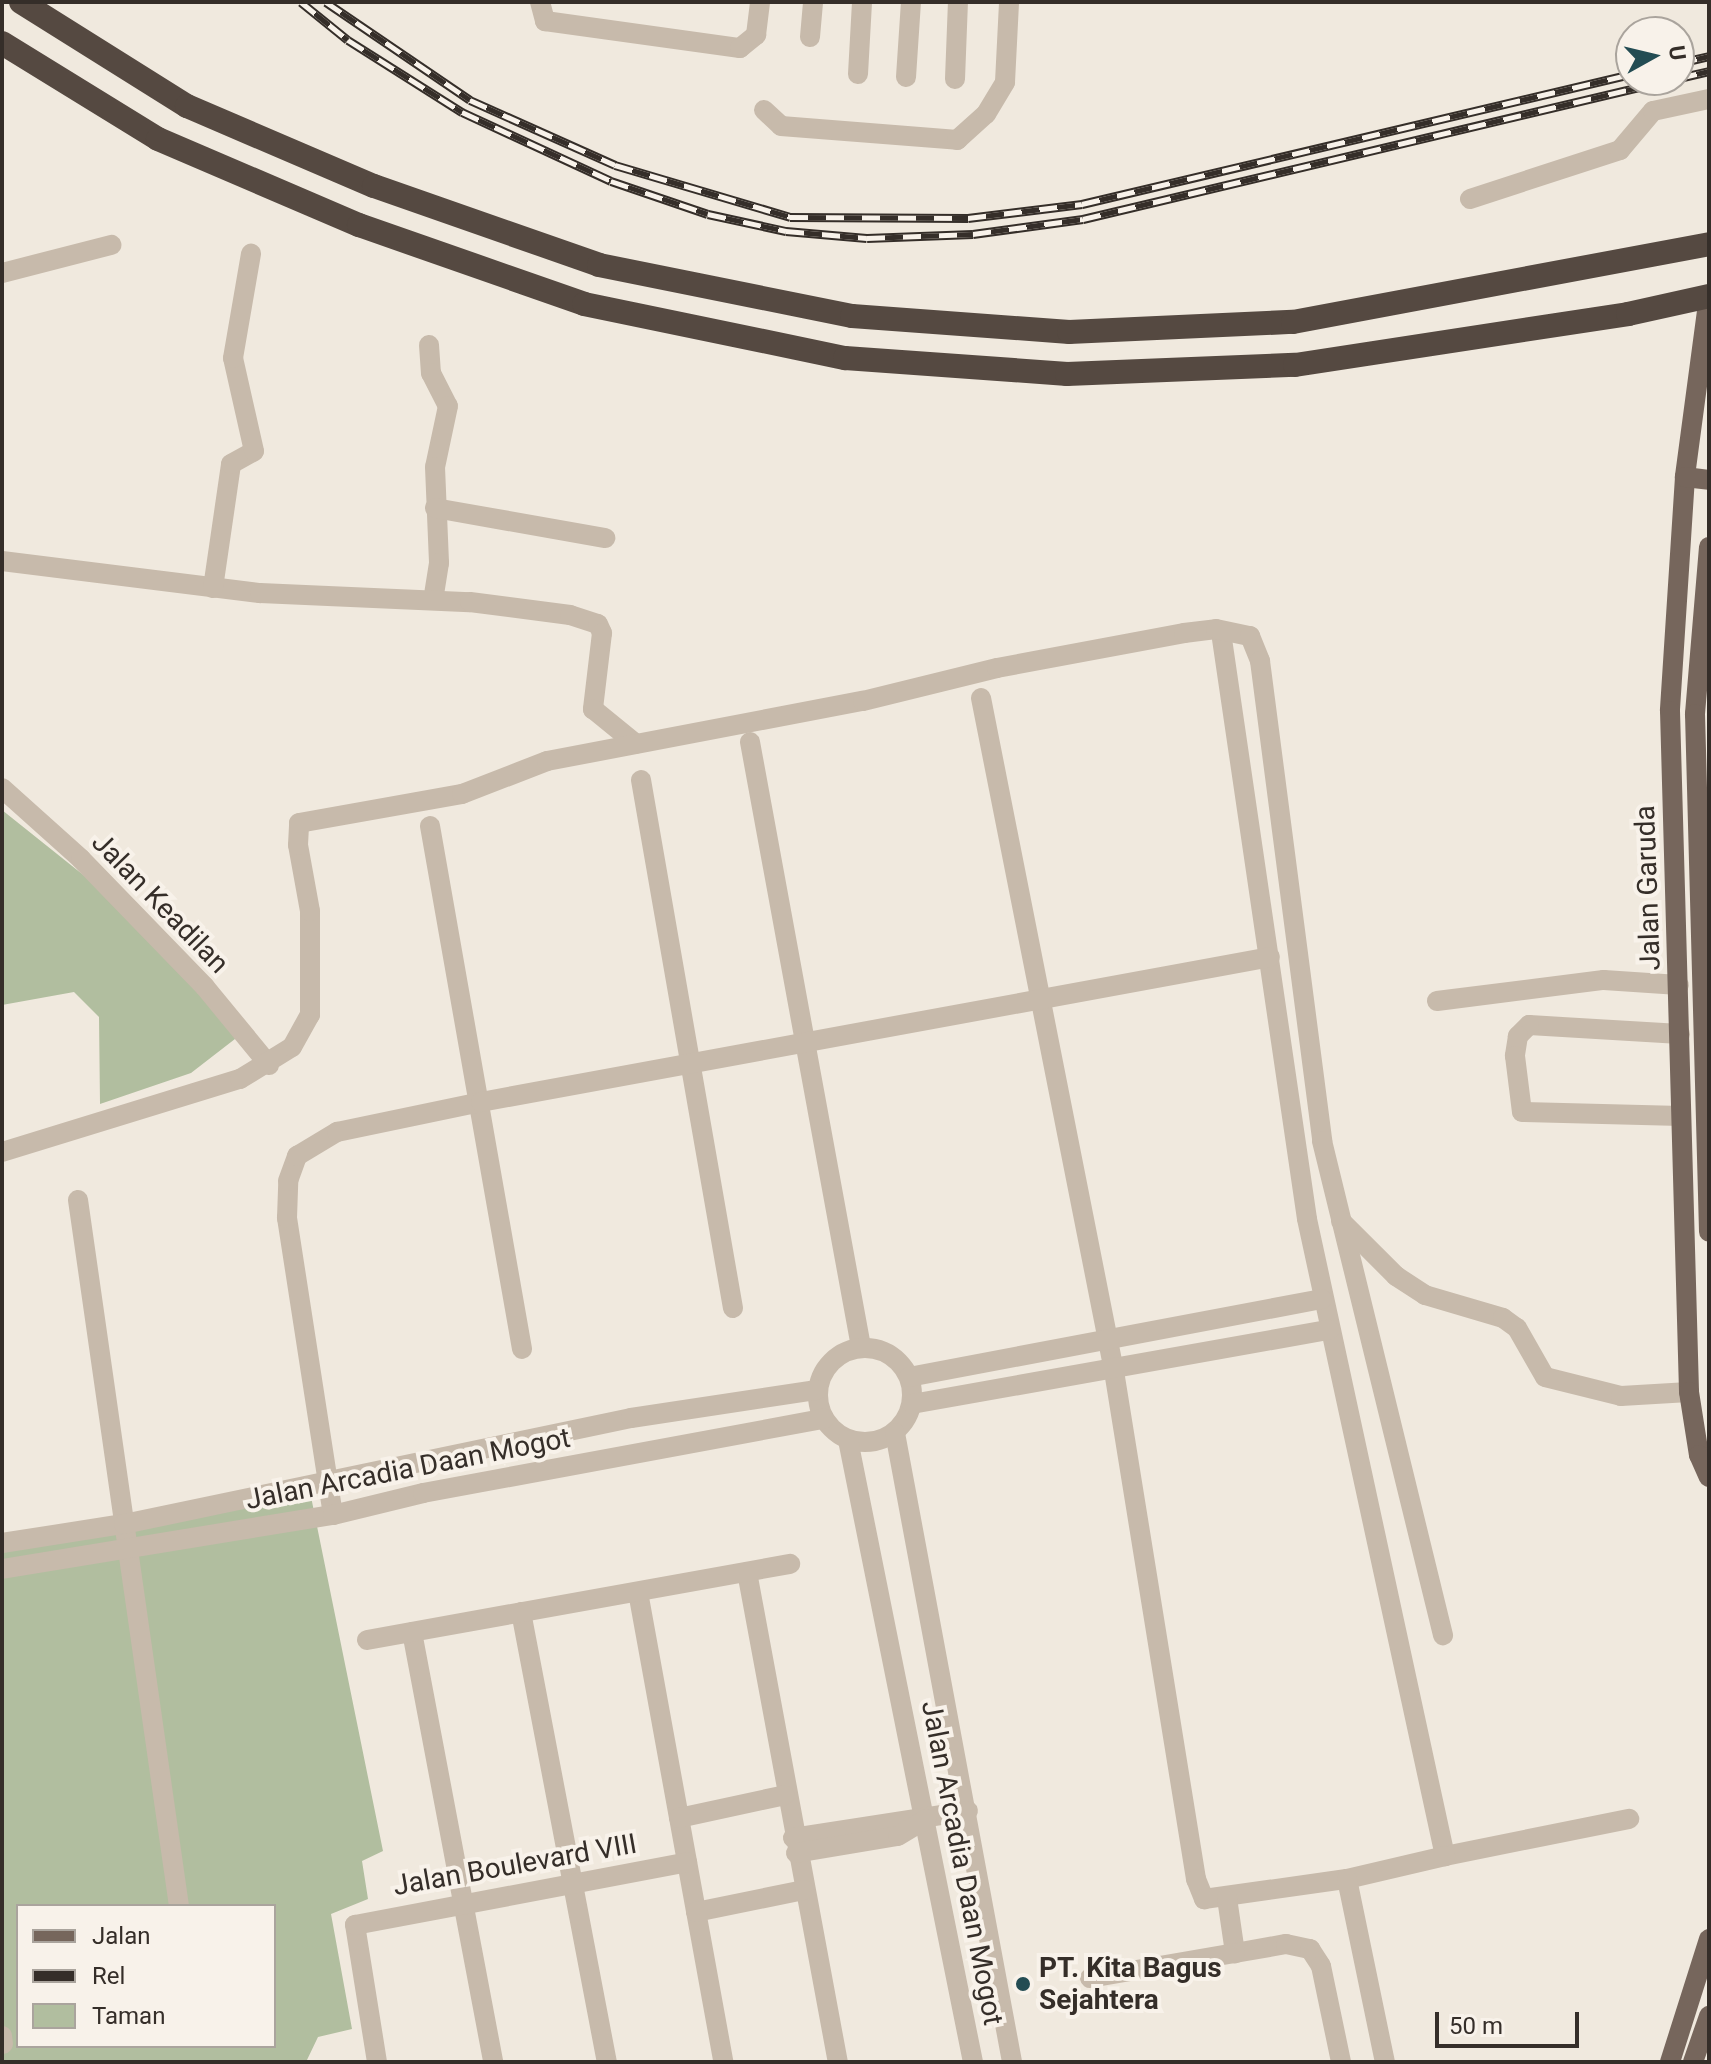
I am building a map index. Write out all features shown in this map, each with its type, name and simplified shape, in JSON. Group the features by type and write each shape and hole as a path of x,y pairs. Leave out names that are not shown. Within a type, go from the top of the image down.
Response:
{"highway":[{"path":"21,2 187,106 374,186 599,265 852,316 1069,332 1293,322 1709,244"},
{"path":"2,43 158,139 359,225 584,304 845,358 1067,374 1295,365 1628,314 1709,298"}],"main road":[{"name":"Jalan Garuda","path":"1709,298 1685,477 1670,711 1689,1392 1699,1455 1709,1477"},
{"path":"1685,477 1709,480"},
{"name":"Jalan Garuda","path":"1709,547 1695,714 1702,805 1709,1232"},
{"path":"1670,711 1695,714"},
{"path":"1680,1034 1706,1035"},
{"path":"1681,1116 1705,1116"},
{"path":"1670,2062 1709,1939"},
{"path":"1693,2062 1709,2016"}],"street":[{"path":"540,2 545,21 740,48 756,35 760,2"},
{"path":"810,37 813,2"},
{"path":"858,74 862,2"},
{"path":"906,77 911,2"},
{"path":"955,79 958,2"},
{"path":"764,110 781,126 957,140 986,114 1005,82 1009,2"},
{"path":"1470,199 1620,150 1653,111 1709,99"},
{"path":"2,273 111,245"},
{"path":"213,588 231,464 254,451 233,358 251,254"},
{"path":"429,345 431,373 448,406 435,467 439,563 433,599"},
{"path":"435,508 605,538"},
{"path":"2,561 213,588 433,599 570,615 598,624 602,633 593,709 636,744"},
{"path":"2,1152 240,1079 269,1065 292,1047 310,1015 310,911 298,845 299,823 462,794 547,761 1184,633 1216,629 1250,636 1260,661 1322,1141 1443,1635"},
{"path":"1222,639 1322,1299 1445,1856"},
{"path":"981,698 1114,1371 1196,1879 1204,1899 1347,1879 1629,1819"},
{"path":"750,742 861,1347"},
{"path":"641,780 733,1308"},
{"name":"Jalan Keadilan","path":"2,788 81,859 195,977 269,1065"},
{"path":"430,826 481,1102 522,1349"},
{"path":"333,1515 287,1218 288,1181 297,1156 337,1132 690,1062 1270,957"},
{"path":"1437,1001 1604,980 1679,985"},
{"path":"1680,1034 1529,1025 1518,1036 1515,1056 1522,1112 1681,1116"},
{"path":"78,1200 179,1904"},
{"path":"1341,1221 1396,1276 1425,1295 1503,1318 1517,1328 1545,1377 1621,1396 1689,1392"},
{"path":"909,1377 1108,1343 1322,1299"},
{"path":"912,1404 1114,1371 1329,1330"},
{"path":"861,1347 881,1349 898,1360 909,1377 912,1404 895,1433 872,1442 848,1440 824,1419 817,1390 825,1369 840,1354 861,1347"},
{"name":"Jalan Arcadia Daan Mogot","path":"2,1543 124,1524 631,1418 817,1390"},
{"name":"Jalan Arcadia Daan Mogot","path":"2,1569 333,1515 423,1493 824,1419"},
{"name":"Jalan Arcadia Daan Mogot","path":"895,1433 968,1811 1012,2062"},
{"name":"Jalan Arcadia Daan Mogot","path":"848,1440 973,2062"},
{"path":"367,1640 790,1564"},
{"path":"747,1572 785,1795 838,2062"},
{"path":"638,1592 723,2062"},
{"path":"521,1612 607,2062"},
{"path":"412,1632 493,2062"},
{"path":"679,1818 785,1795"},
{"path":"795,1846 968,1811"},
{"name":"Jalan Boulevard VIII","path":"377,2062 355,1925 687,1862"},
{"path":"1347,1879 1385,2062"},
{"path":"696,1912 804,1890"},
{"path":"1227,1898 1235,1953"},
{"path":"1090,1978 1286,1944 1310,1949 1321,1966 1341,2062"}],"green space":[{"path":"2,810 181,953 244,1032 191,1073 100,1104 99,1017 74,992 2,1005"},
{"path":"307,1477 383,1851 362,1861 368,1899 331,1914 352,2029 318,2037 306,2062 2,2062 2,1534 138,1513"}],"railway":[{"path":"301,2 348,40 462,112 611,181 708,214 786,231 867,238 973,234 1083,219 1615,93"},
{"path":"326,2 470,100 615,165 790,217 968,218 1082,204 1615,78"},
{"path":"1695,59 1709,56"},
{"path":"1695,74 1709,71"}],"place":[{"name":"PT. Kita Bagus Sejahtera","path":"1023,1984"}]}
